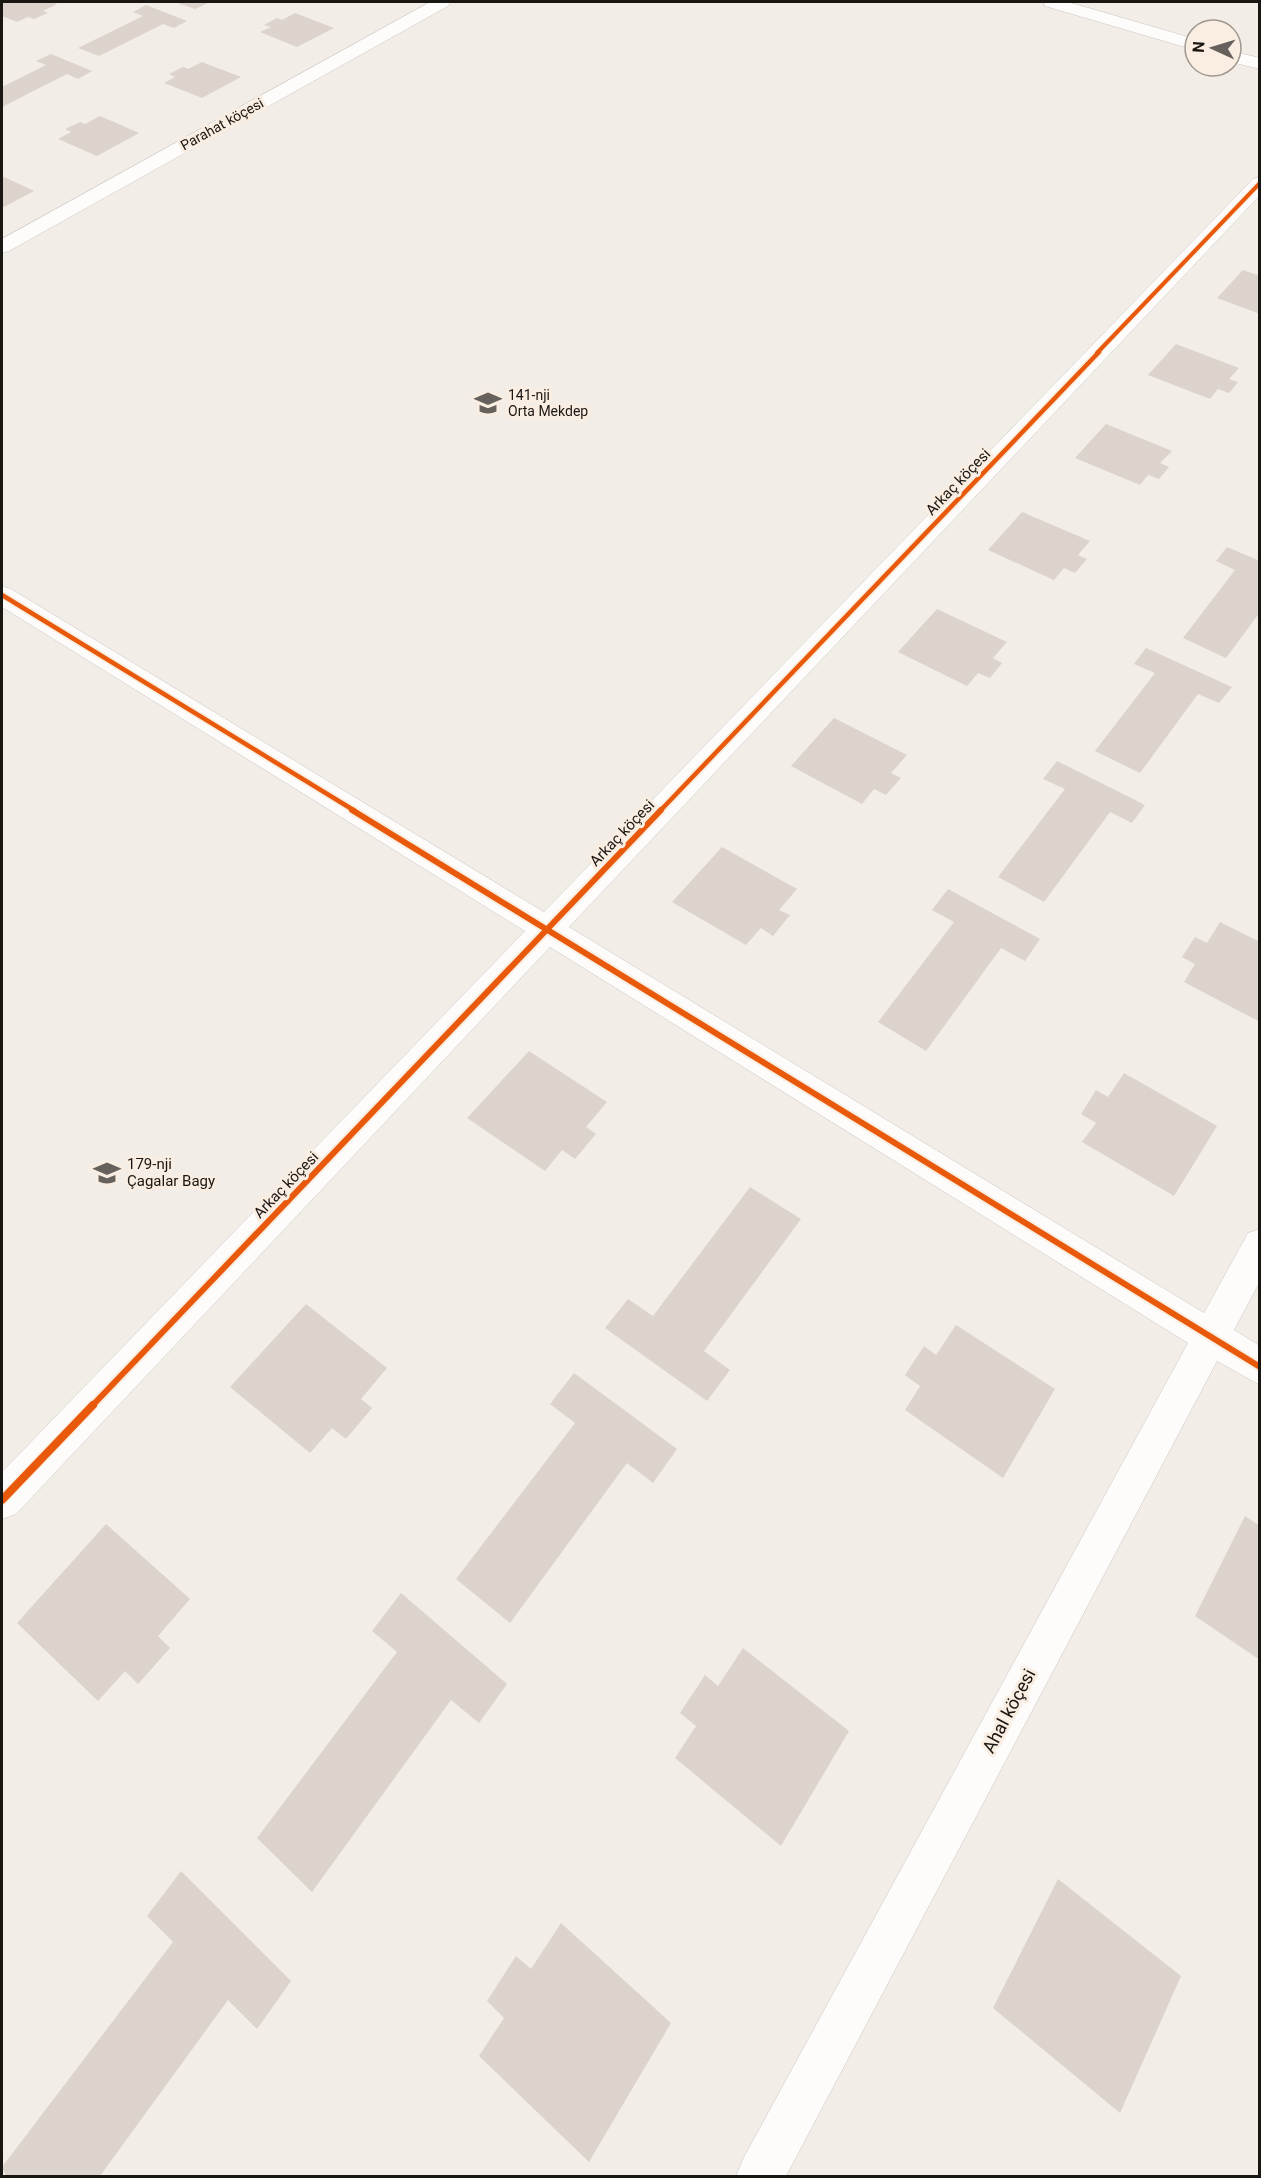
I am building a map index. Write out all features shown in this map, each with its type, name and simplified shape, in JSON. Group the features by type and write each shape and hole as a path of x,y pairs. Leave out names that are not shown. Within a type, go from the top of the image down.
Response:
{"street":[{"name":"Parahat köçesi","path":"3,244 442,2"},
{"path":"1051,2 1183,41"},
{"path":"1243,59 1260,64"},
{"name":"Arkaç köçesi","path":"2,1500 1260,183"},
{"path":"2,596 1260,1366"},
{"name":"Ahal köçesi","path":"760,2176 1260,1245"}],"building":[{"path":"2,2 57,4 43,11 48,13 34,19 28,17 17,22 2,16"},
{"path":"175,2 210,2 195,9"},
{"path":"146,5 187,21 174,28 163,24 99,56 78,48 143,16 133,12"},
{"path":"295,13 334,28 297,47 260,32 271,27 264,25 277,18 282,20"},
{"path":"51,54 92,71 78,79 67,74 2,107 2,87 46,65 36,61"},
{"path":"202,62 241,77 202,98 164,83 175,77 169,74"},
{"path":"100,116 139,133 97,156 58,139 71,132 65,129 80,122 85,124"},
{"path":"2,176 34,191 2,208"},
{"path":"1243,270 1260,276 1260,314 1217,298"},
{"path":"1176,344 1239,368 1229,379 1238,382 1229,393 1218,389 1210,399 1148,375"},
{"path":"1106,424 1172,451 1160,463 1169,467 1159,479 1148,475 1140,485 1075,458"},
{"path":"1022,512 1090,541 1078,555 1087,559 1075,573 1064,568 1054,580 988,550"},
{"path":"1227,547 1260,561 1260,612 1226,658 1183,638 1235,570 1216,561"},
{"path":"937,609 1007,642 993,658 1002,663 990,678 978,673 967,686 898,652"},
{"path":"1146,648 1232,687 1219,703 1198,694 1140,773 1095,751 1155,673 1134,664"},
{"path":"834,718 907,755 891,773 901,778 886,795 874,789 862,804 791,766"},
{"path":"1057,761 1145,805 1132,823 1110,812 1044,902 998,877 1065,789 1043,779"},
{"path":"722,847 797,889 779,910 790,915 773,936 761,928 746,945 672,902"},
{"path":"948,889 1040,939 1025,961 1001,948 926,1051 878,1022 954,922 932,910"},
{"path":"1220,922 1260,942 1260,1022 1184,982 1195,964 1182,957 1195,937 1207,943"},
{"path":"529,1051 607,1102 586,1127 596,1134 575,1159 562,1150 545,1171 467,1118"},
{"path":"1124,1073 1217,1126 1174,1196 1082,1142 1096,1123 1081,1114 1096,1090 1108,1097"},
{"path":"750,1187 801,1219 704,1351 730,1370 707,1401 605,1328 628,1299 653,1316"},
{"path":"306,1304 387,1368 361,1399 372,1408 346,1439 332,1428 310,1453 230,1387"},
{"path":"956,1325 1055,1389 1003,1478 905,1410 920,1386 905,1375 924,1346 936,1355"},
{"path":"574,1373 677,1449 653,1483 627,1463 510,1623 456,1579 575,1423 550,1404"},
{"path":"1245,1516 1260,1526 1260,1660 1195,1616"},
{"path":"106,1524 190,1599 158,1636 170,1648 138,1684 125,1671 98,1701 17,1623"},
{"path":"401,1593 507,1684 479,1723 451,1700 312,1892 257,1838 397,1652 372,1631"},
{"path":"743,1648 849,1731 781,1846 675,1758 696,1726 680,1713 705,1675 718,1686"},
{"path":"181,1871 291,1981 257,2029 228,2000 100,2176 6,2176 2,2167 173,1942 147,1916"},
{"path":"1058,1879 1181,1976 1120,2113 993,2008"},
{"path":"561,1923 671,2023 589,2162 479,2056 504,2018 487,2001 516,1956 531,1969"}],"cycle path":[{"path":"2,1500 1260,183"},
{"path":"2,595 1260,1367"}],"place":[{"name":"141-nji Orta Mekdep","path":"488,403"},
{"name":"179-nji Çagalar Bagy","path":"107,1173"}]}
